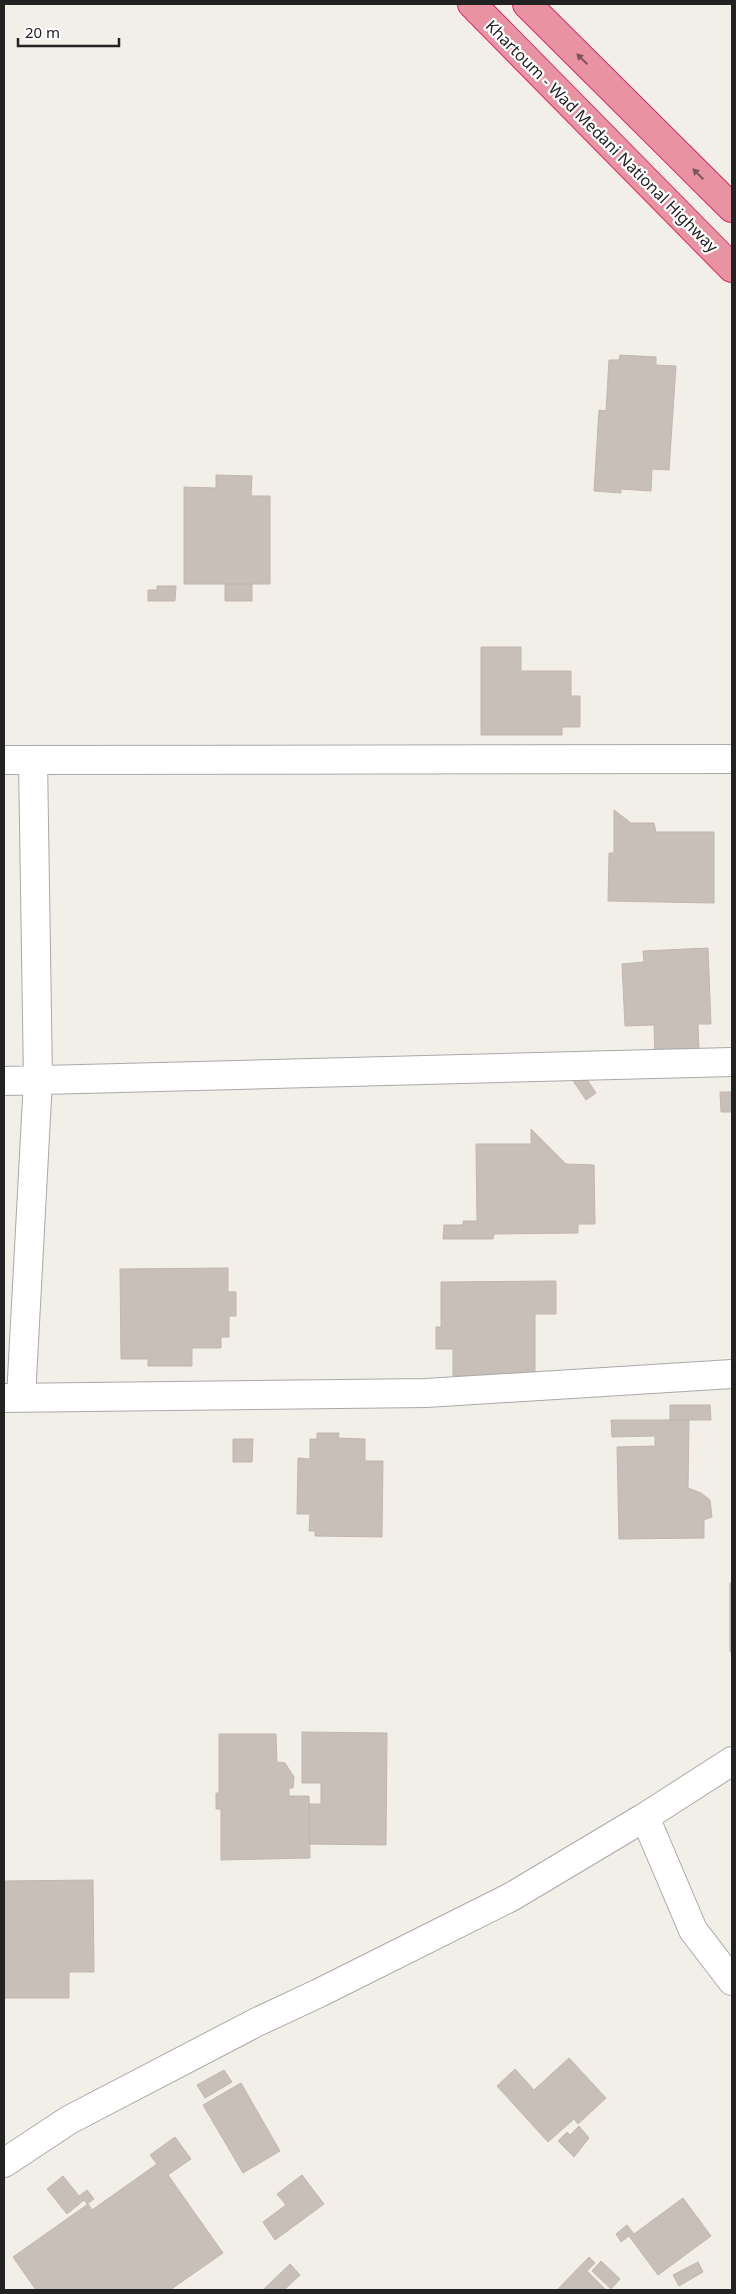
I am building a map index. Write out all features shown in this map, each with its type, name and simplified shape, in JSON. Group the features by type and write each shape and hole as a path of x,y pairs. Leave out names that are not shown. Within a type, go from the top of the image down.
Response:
{"highway":[{"name":"Khartoum - Wad Medani National Highway","path":"472,4 732,268"},
{"path":"526,4 732,208"}],"street":[{"path":"4,760 732,759"},
{"path":"33,760 38,1080 12,1398 426,1393 732,1374"},
{"path":"4,1081 732,1062"},
{"path":"4,2163 69,2120 257,2022 511,1897 645,1817 732,1761"},
{"path":"645,1817 693,1930 732,1981"}],"building":[{"path":"620,355 656,357 656,365 676,366 669,470 652,469 651,491 621,489 621,493 594,491 599,410 606,411 609,360 619,360"},
{"path":"216,475 252,476 251,496 270,496 270,584 184,584 184,487 216,488"},
{"path":"225,584 252,584 252,601 225,601"},
{"path":"157,586 176,586 175,601 148,601 148,590 157,590"},
{"path":"481,647 521,647 521,671 571,671 571,696 580,696 580,727 562,727 562,735 481,735"},
{"path":"614,810 631,823 654,823 656,832 714,832 714,903 608,901 609,853 614,853"},
{"path":"708,948 711,1024 698,1024 699,1049 676,1050 655,1059 654,1025 625,1026 622,964 644,962 643,951"},
{"path":"580,1069 596,1093 586,1100 570,1076"},
{"path":"720,1092 732,1092 732,1112 721,1112"},
{"path":"531,1129 566,1164 594,1165 595,1224 578,1224 578,1233 494,1234 493,1239 443,1239 444,1225 463,1225 463,1221 477,1221 476,1144 531,1144"},
{"path":"228,1268 228,1292 236,1292 236,1316 229,1316 229,1337 221,1337 221,1348 192,1348 192,1366 148,1366 148,1359 121,1359 120,1269"},
{"path":"556,1281 556,1314 535,1314 535,1376 453,1376 453,1349 436,1349 436,1327 441,1327 441,1282"},
{"path":"670,1405 710,1405 711,1420 670,1420"},
{"path":"611,1420 689,1420 688,1488 701,1493 710,1500 712,1517 704,1520 704,1538 619,1539 617,1447 655,1446 655,1436 612,1437"},
{"path":"317,1433 339,1433 338,1438 365,1439 365,1461 383,1461 382,1537 315,1536 315,1531 309,1531 310,1514 297,1514 298,1458 310,1459 310,1439 317,1439"},
{"path":"233,1439 253,1439 252,1462 233,1462"},
{"path":"730,1583 732,1583 732,1652 730,1652"},
{"path":"302,1732 387,1733 386,1845 309,1844 309,1804 321,1804 321,1783 302,1783"},
{"path":"219,1734 276,1734 277,1762 285,1763 294,1777 293,1788 289,1788 289,1796 309,1796 310,1858 221,1860 221,1809 216,1809 216,1793 219,1793"},
{"path":"93,1880 94,1972 69,1972 69,1998 4,1998 4,1881"},
{"path":"569,2058 606,2098 578,2124 574,2119 548,2142 497,2086 515,2069 534,2090"},
{"path":"224,2070 232,2082 205,2098 197,2085"},
{"path":"241,2083 280,2151 243,2173 203,2105"},
{"path":"579,2126 589,2138 574,2157 558,2141 567,2132 570,2135"},
{"path":"175,2137 191,2159 168,2175 223,2253 170,2290 36,2290 13,2257 88,2204 92,2210 157,2164 150,2155"},
{"path":"302,2175 324,2204 275,2240 263,2222 286,2205 277,2194"},
{"path":"63,2176 79,2196 87,2190 94,2199 87,2204 84,2200 67,2214 47,2189"},
{"path":"683,2198 711,2236 658,2275 629,2236 621,2242 616,2234 627,2225 634,2234"},
{"path":"589,2257 595,2263 587,2271 606,2290 557,2290"},
{"path":"601,2261 620,2279 611,2289 592,2271"},
{"path":"698,2262 703,2272 679,2286 673,2275"},
{"path":"290,2264 300,2275 284,2290 263,2290"}]}
